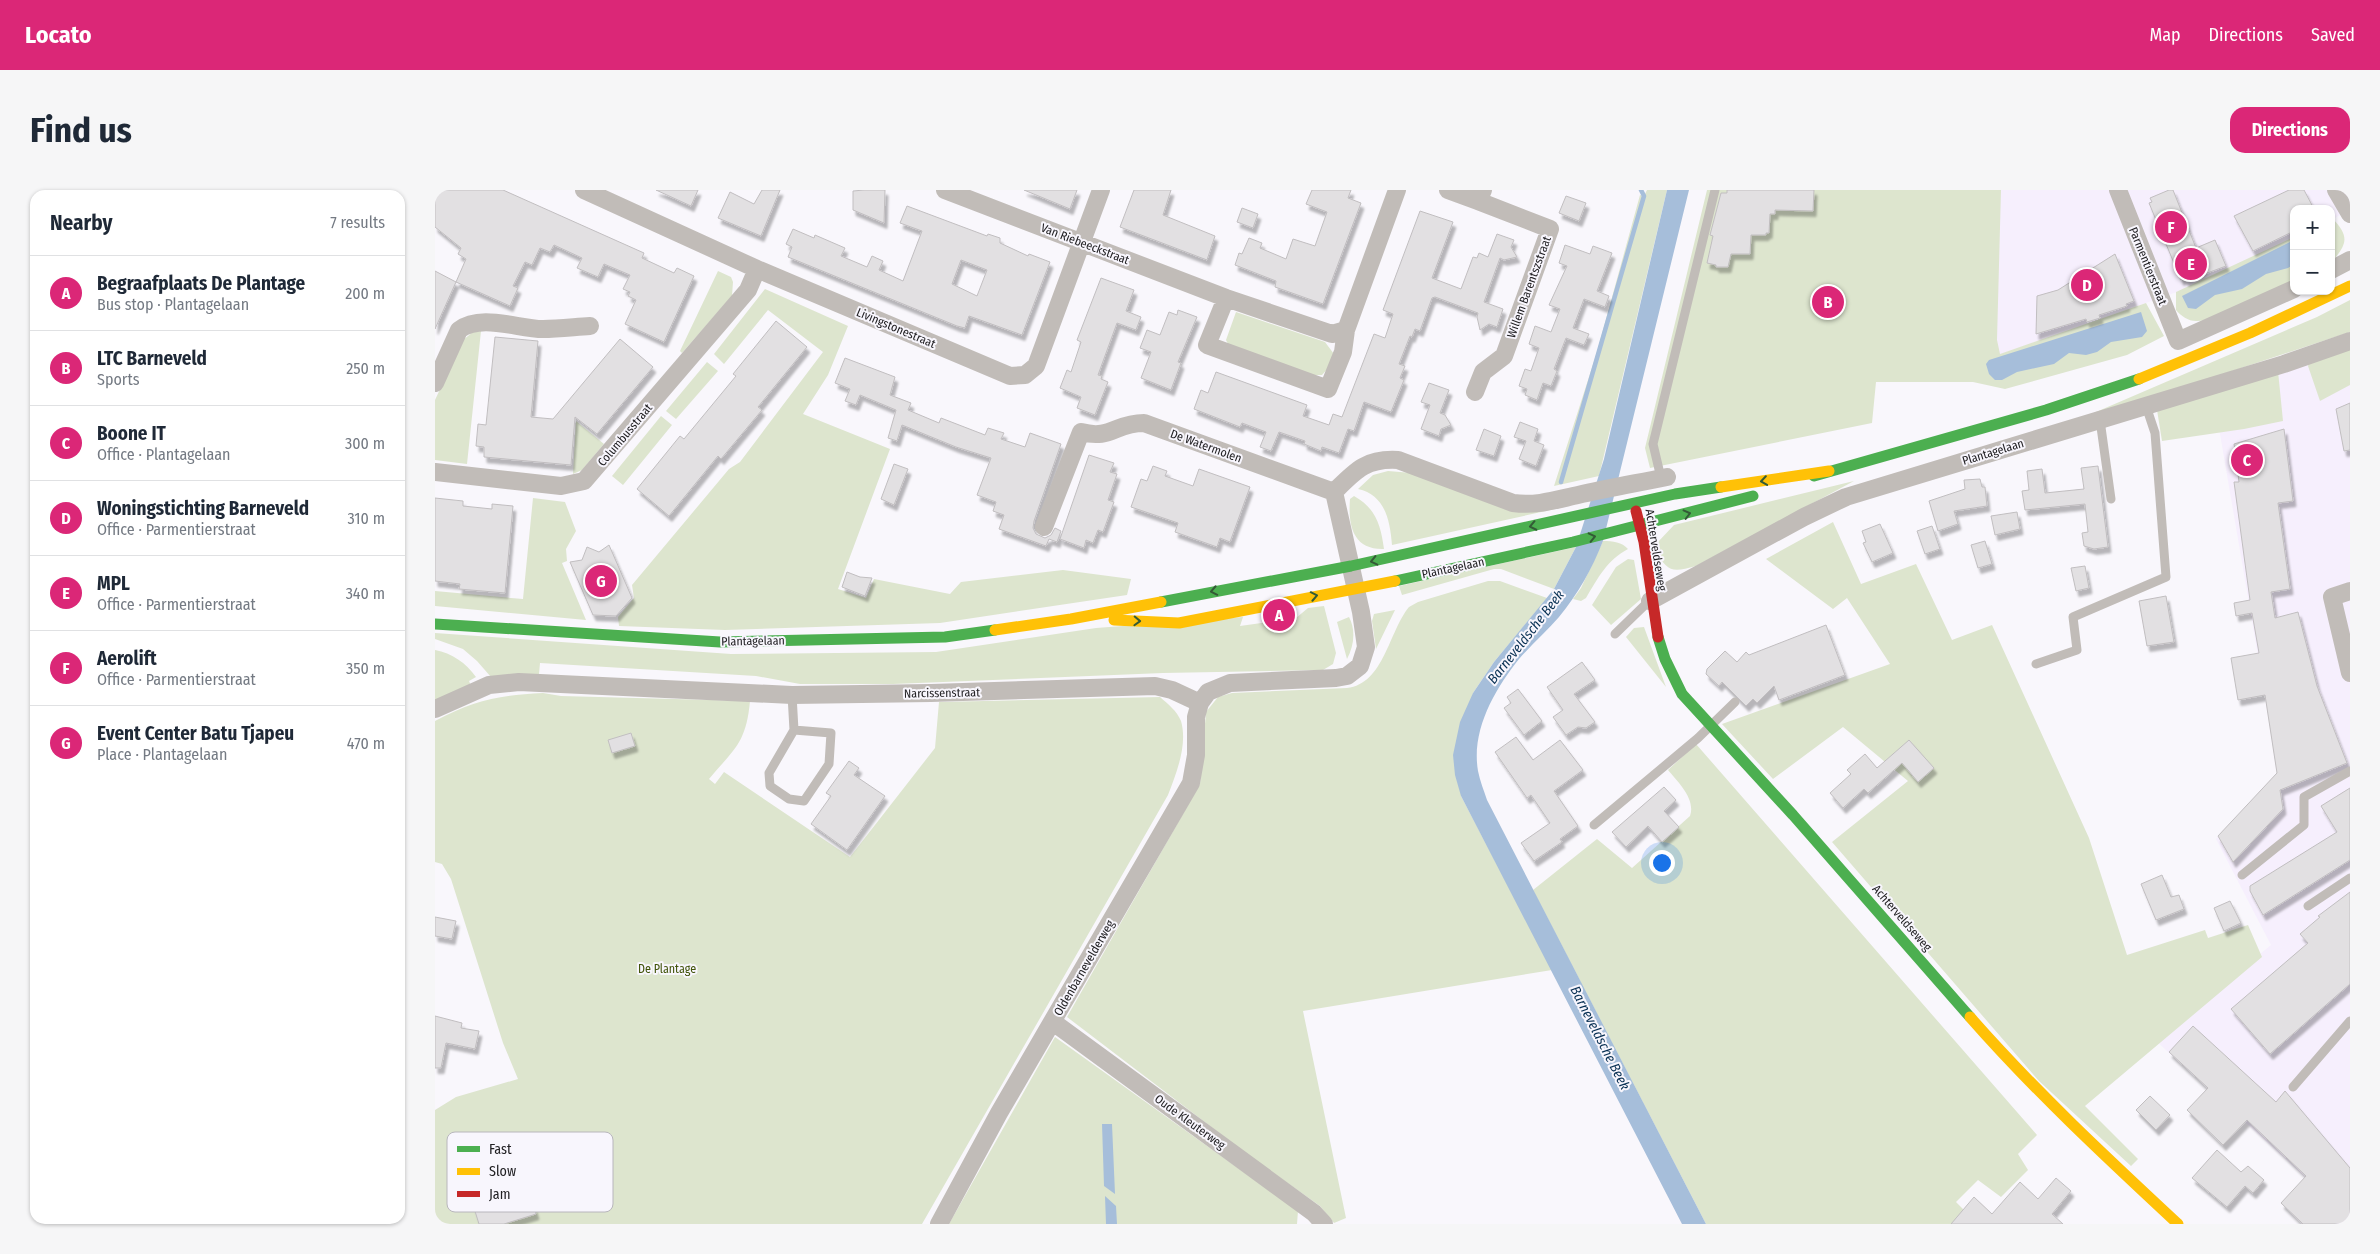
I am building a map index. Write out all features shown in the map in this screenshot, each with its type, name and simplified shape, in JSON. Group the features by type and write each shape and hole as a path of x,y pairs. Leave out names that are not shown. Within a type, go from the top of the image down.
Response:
{"main road":[{"name":"Plantagelaan","path":"1071,619 1179,623 1356,589 1573,542 1749,498 1829,471 2079,400 2178,365 2277,322 2350,286"},
{"name":"Plantagelaan","path":"435,624 720,642 945,637 1071,619 1351,566 1675,494 1829,471"},
{"name":"Achterveldseweg","path":"1635,503 1645,550 1656,635 1670,674 1682,694 1793,815 2004,1056 2084,1137 2178,1224"}],"street":[{"name":"Livingstonestraat","path":"584,190 757,270 1010,376 1025,375 1036,366 1101,190"},
{"name":"Van Riebeeckstraat","path":"945,190 1226,298 1332,334 1346,330"},
{"path":"1226,298 1207,345 1328,389 1343,352 1346,330 1397,190"},
{"path":"1448,190 1481,196"},
{"name":"Parmentierstraat","path":"2118,190 2178,341 2290,291"},
{"path":"2336,190 2350,214"},
{"name":"Willem Barentszstraat","path":"1475,392 1483,372 1503,356 1550,229 1481,196"},
{"path":"2335,268 2350,260"},
{"name":"Columbusstraat","path":"435,472 561,486 584,481 748,290 757,270"},
{"path":"435,383 459,330 466,325 484,323 541,330 589,326"},
{"name":"Plantagelaan","path":"1651,600 1804,516 1846,497 2309,356 2350,341"},
{"name":"De Watermolen","path":"1044,527 1081,432 1103,435 1126,424 1143,423 1334,492"},
{"path":"1201,703 1208,692 1229,683 1333,679 1347,676 1356,670 1364,657 1366,647 1356,589 1334,492 1361,467 1383,459 1398,460 1513,503 1533,504 1549,503 1664,478"},
{"path":"2350,592 2332,597 2350,673"},
{"name":"Narcissenstraat","path":"435,709 489,685 519,682 792,695 1155,686 1172,690 1201,703"},
{"name":"Oldenbarnevelderweg","path":"939,1224 999,1113 1191,783 1196,755 1196,717 1201,703"},
{"name":"Oude Kleuterweg","path":"1053,1022 1314,1212 1324,1224"}],"lane":[{"path":"1664,478 1653,444 1715,190"},
{"path":"2036,664 2077,650 2073,617 2166,577 2155,434 2146,406"},
{"path":"2100,420 2111,499"},
{"name":"Achterveldseweg","path":"1615,634 1651,600"},
{"path":"792,695 794,730 769,773 770,786 789,799 804,801 829,764 831,734 794,730"},
{"path":"1593,825 1710,726 1735,702"},
{"path":"2242,875 2304,825 2304,797 2350,771"},
{"path":"2308,906 2350,878"},
{"path":"2293,1086 2350,1021"}],"shaded area":[{"path":"1999,190 2350,190 2350,210 2335,218 2335,205 2290,205 2290,240 2177,292 1995,356"},
{"path":"2350,349 2350,1224 2302,1224 2281,1203 2306,1178 2155,1040 2271,945 2216,839 2278,773 2213,393"}],"green space":[{"path":"1647,190 1667,190 1599,476 1554,486 1597,352 1640,195 1644,196"},
{"path":"1707,190 2001,190 1997,340 2000,354 2146,303 2164,336 2127,355 2005,389 1973,382 1876,382 1872,423 1650,468 1645,448"},
{"path":"2335,221 2344,236 2340,251 2335,258"},
{"path":"2290,239 2290,283 2245,305 2206,320 2190,320 2176,310 2176,292"},
{"path":"718,271 731,277 733,282 732,296 682,353 680,351"},
{"path":"765,289 848,326 828,375 803,414 890,449 838,589 866,598 874,579 950,594 961,582 1063,570 1131,579 1127,595 940,623 725,630 619,626 618,617 634,598 632,585 729,469 740,462 823,352 768,310 724,364 714,354"},
{"path":"2350,300 2350,332 2181,388 2089,415 2317,317"},
{"path":"1236,312 1325,342 1334,354 1331,365 1322,375 1311,375 1228,344 1226,340"},
{"path":"481,331 467,464 435,460 435,400 463,340 473,332"},
{"path":"2350,347 2350,385 2320,401 2308,366 2309,362"},
{"path":"707,362 718,371 676,419 666,411"},
{"path":"2278,371 2283,421 2244,429 2162,441 2157,410"},
{"path":"661,416 672,425 623,485 612,476"},
{"path":"576,421 604,444 582,470 573,474"},
{"path":"1388,471 1412,473 1564,507 1392,545 1390,527 1380,503 1367,492 1358,489 1373,475"},
{"path":"1854,481 1696,566 1676,570 1671,569 1667,567 1656,550 1657,543 1674,525"},
{"path":"1354,496 1368,506 1376,518 1384,549 1365,545 1354,534 1350,518 1350,499"},
{"path":"533,498 565,502 576,531 566,549 567,561 562,563 586,620 435,606 435,591 523,599"},
{"path":"1833,522 1861,584 1916,564 1952,640 1992,625 2089,838 2127,955 2205,930 2208,938 2248,925 2262,957 2085,1106 2138,1159 2131,1166 2039,1081 1832,842 1908,781 1843,727 1773,779 1722,724 1890,664 1847,598 1833,609 1766,559"},
{"path":"1603,541 1617,542 1628,549 1614,558 1586,598 1581,601 1573,599 1581,588"},
{"path":"1576,547 1554,589 1501,569 1494,569 1402,595 1399,586"},
{"path":"1628,559 1634,560 1641,599 1611,625 1592,605 1616,567"},
{"path":"1488,581 1500,581 1547,598 1494,662 1473,693 1461,796 1552,970 1303,1011 1346,1218 1334,1223 1320,1206 1248,1155 1067,1017 1200,784 1206,712 1218,697 1232,693 1347,688 1359,684 1378,667 1402,617 1409,607 1418,602"},
{"path":"1324,606 1336,653 1333,664 1323,670 1163,673 893,684 800,684 756,676 540,663 539,674 491,677 463,649 435,639 435,633 731,654 936,652 1096,628 1243,617 1240,626 1296,618 1308,608"},
{"path":"1395,610 1376,649 1372,621 1374,614"},
{"path":"1349,617 1353,627 1353,638 1347,659 1337,622"},
{"path":"1644,627 1666,687 1626,637 1634,628"},
{"path":"435,650 458,659 476,677 469,681 471,686 435,702"},
{"name":"De Plantage","path":"543,693 561,696 750,701 742,737 709,779 715,784 724,772 850,857 935,748 939,702 1160,697 1172,708 1181,721 1183,740 1177,769 1168,795 922,1224 435,1224 435,1110 456,1097 518,1079 503,1043 451,879 442,864 435,862 435,721 475,703 513,695"},
{"path":"1696,744 2037,1135 2018,1154 2028,1170 2001,1197 1978,1180 1956,1202 1965,1211 1961,1224 1706,1224 1533,890 1597,839 1632,868 1690,816 1691,803 1681,785 1668,770"},
{"path":"1055,1037 1298,1211 1297,1224 949,1224"}],"water":[{"name":"Barneveldsche Beek","path":"1667,190 1689,190 1603,541 1589,571 1566,608 1519,659 1501,683 1482,725 1478,740 1477,756 1478,771 1487,800 1706,1224 1682,1224 1461,796 1455,775 1453,755 1460,722 1473,693 1494,662 1554,589 1576,547 1604,459"},
{"path":"2290,242 2290,267 2288,268 2266,274 2242,289 2215,295 2196,309 2188,308 2182,296"},
{"path":"2141,312 2147,331 2142,337 2111,342 2097,352 2086,355 2069,353 2054,364 2017,372 2002,380 1995,380 1989,374 1986,364 1989,360"},
{"path":"1102,1124 1112,1124 1115,1194 1104,1186"},
{"path":"1105,1196 1116,1206 1117,1224 1106,1224"}],"building":[{"path":"435,190 503,190 644,253 642,258 674,273 677,268 694,276 664,342 625,324 636,300 628,296 630,292 623,289 630,275 604,264 598,277 577,268 582,258 554,245 550,252 540,248 532,265 525,262 513,286 518,288 510,306 456,282 466,259 458,254 461,248 435,227"},
{"path":"656,190 698,190 691,206"},
{"path":"762,190 780,190 761,236 718,218 730,192 754,204"},
{"path":"885,190 884,223 853,210 853,191"},
{"path":"1024,190 1077,190 1070,209"},
{"path":"1134,190 1171,190 1163,215 1215,236 1207,260 1120,227"},
{"path":"1312,190 1351,190 1348,198 1361,203 1323,304 1275,287 1276,281 1235,265 1239,253 1242,254 1249,238 1262,243 1260,248 1286,259 1293,239 1315,246 1327,212 1306,204"},
{"path":"1727,190 1814,190 1813,211 1775,210 1775,214 1770,214 1769,233 1766,233 1766,235 1751,235 1750,254 1731,254 1728,267 1716,267 1716,265 1707,263 1713,236 1710,235 1721,193 1727,193"},
{"path":"2173,190 2196,248 2215,240 2226,266 2186,281 2184,278 2181,280 2149,203 2152,202 2150,198"},
{"path":"2289,190 2304,190 2312,205 2290,205 2290,233 2253,251 2234,216"},
{"path":"1566,196 1586,203 1579,221 1559,213"},
{"path":"907,206 987,236 988,234 1000,238 1000,243 1028,256 1029,254 1050,262 1022,335 969,316 965,328 957,326 788,257 792,247 786,244 793,229 814,238 815,235 845,248 841,256 867,267 872,256 883,261 879,270 903,281 922,231 900,223","holes":["961,260 987,270 977,296 952,284"]},
{"path":"1242,208 1258,214 1253,228 1237,222"},
{"path":"1420,211 1453,222 1432,278 1461,289 1473,257 1477,258 1479,253 1488,257 1497,234 1514,240 1511,247 1517,257 1504,260 1500,258 1484,302 1503,309 1497,327 1489,324 1480,330 1478,313 1435,297 1432,298 1420,331 1415,329 1412,337 1410,336 1399,364 1405,366 1400,378 1404,380 1391,412 1364,402 1354,431 1348,429 1339,453 1322,447 1321,451 1304,444 1305,441 1279,432 1271,451 1260,447 1266,432 1242,423 1240,427 1194,409 1201,390 1208,393 1216,372 1307,405 1303,416 1329,425 1333,414 1342,417 1374,334 1385,338 1393,314 1383,310"},
{"path":"1565,245 1590,254 1593,246 1612,253 1597,291 1609,296 1605,307 1584,299 1573,328 1589,334 1584,345 1566,338 1554,369 1557,371 1551,386 1543,383 1537,400 1525,395 1527,389 1519,386 1525,369 1531,371 1539,348 1529,344 1535,326 1551,332 1560,309 1549,305 1567,266 1559,263"},
{"path":"2115,254 2134,301 2126,304 2127,306 2099,315 2100,318 2087,322 2086,319 2036,334 2037,296 2058,290"},
{"path":"435,271 456,282 435,329"},
{"path":"1101,278 1134,290 1126,311 1141,317 1136,330 1117,323 1098,375 1102,376 1101,379 1108,382 1095,415 1077,408 1081,397 1060,388 1067,370 1071,372 1081,342 1077,340"},
{"path":"1178,310 1197,317 1178,362 1181,363 1171,390 1141,378 1151,352 1140,348 1147,330 1160,335 1169,312 1177,315"},
{"path":"776,321 807,347 758,407 762,410 721,459 718,456 669,516 637,489 680,436 684,439 736,376 733,374"},
{"path":"495,337 538,341 531,417 553,419 620,339 653,367 597,434 575,417 571,465 484,457 484,447 476,446 478,424 486,425"},
{"path":"845,358 895,377 890,395 911,403 908,410 939,423 941,418 985,435 988,428 1004,433 1001,439 1025,447 1030,433 1061,444 1033,528 1036,534 1045,538 1051,535 1055,528 1061,531 1057,542 1049,539 1046,546 999,529 1004,515 993,511 996,502 977,495 991,458 956,447 902,425 897,441 888,438 896,410 860,395 856,405 845,401 850,389 835,383"},
{"path":"1429,383 1449,390 1440,413 1445,415 1451,425 1441,429 1439,436 1421,429 1430,405 1421,402"},
{"path":"2350,403 2350,450 2344,451 2336,409"},
{"path":"1520,422 1538,429 1534,441 1544,445 1536,466 1519,459 1526,441 1514,437"},
{"path":"1484,429 1501,436 1494,456 1476,450"},
{"path":"2284,429 2293,501 2278,503 2290,589 2271,592 2275,618 2298,612 2317,686 2347,763 2280,790 2283,809 2233,862 2218,836 2277,773 2265,695 2238,700 2231,658 2259,653 2252,613 2236,616 2234,603 2250,600 2234,482 2239,482 2234,444"},
{"path":"1089,455 1114,463 1110,472 1117,474 1108,500 1114,502 1103,532 1098,530 1093,543 1086,540 1084,548 1060,539"},
{"path":"894,464 908,469 894,505 881,499"},
{"path":"1153,466 1167,471 1165,476 1193,486 1199,469 1250,487 1230,542 1220,538 1217,547 1175,532 1178,523 1131,507 1141,479 1147,481"},
{"path":"2098,466 2108,547 2094,549 2084,546 2082,533 2088,532 2085,504 2025,510 2022,491 2029,490 2027,471 2042,469 2045,493 2084,489 2081,468"},
{"path":"1980,479 1982,487 1985,487 1987,506 1954,511 1958,524 1938,531 1929,501 1965,489 1964,480"},
{"path":"435,498 463,501 463,506 492,509 492,504 513,506 505,593 459,589 460,584 435,581"},
{"path":"2017,512 2020,529 1995,535 1991,516"},
{"path":"1880,524 1893,553 1872,562 1863,543 1866,542 1862,531"},
{"path":"1932,526 1940,549 1925,554 1917,531"},
{"path":"1985,541 1992,564 1978,568 1971,545"},
{"path":"609,545 632,598 616,616 593,615 570,562 582,560 587,547 599,552"},
{"path":"2085,566 2089,588 2076,591 2071,568"},
{"path":"847,572 860,577 872,578 865,596 842,587"},
{"path":"2166,596 2174,642 2147,646 2139,601"},
{"path":"1826,625 1845,675 1779,700 1774,686 1757,703 1753,699 1746,706 1722,682 1719,686 1706,674 1707,669 1725,651 1737,662 1746,652 1749,655"},
{"path":"1582,662 1595,680 1574,694 1595,722 1586,728 1578,727 1566,735 1553,717 1563,710 1547,687"},
{"path":"1518,689 1542,721 1524,735 1504,708 1511,703 1507,697"},
{"path":"631,733 635,746 612,753 608,740"},
{"path":"1516,737 1533,760 1560,740 1583,770 1554,791 1578,826 1560,839 1562,842 1534,861 1521,843 1550,823 1531,795 1527,798 1495,752"},
{"path":"1909,740 1934,768 1918,782 1902,763 1868,793 1864,789 1843,808 1830,793 1851,774 1847,770 1865,754 1877,768"},
{"path":"849,761 859,768 854,775 885,796 847,850 811,824 831,796 826,793"},
{"path":"1664,787 1676,800 1664,811 1679,827 1662,842 1648,826 1626,847 1612,832"},
{"path":"2350,788 2350,860 2263,915 2250,891 2250,886 2337,832 2321,806"},
{"path":"2162,875 2171,897 2179,895 2184,909 2156,920 2141,884"},
{"path":"2350,892 2350,984 2270,1054 2231,1009 2308,943 2300,934 2320,917 2318,916"},
{"path":"2230,901 2241,923 2224,931 2214,908"},
{"path":"435,917 456,921 452,939 435,936"},
{"path":"435,1016 462,1023 461,1028 479,1031 475,1049 446,1043 441,1068 435,1068"},
{"path":"2193,1026 2276,1102 2285,1091 2350,1168 2350,1224 2303,1224 2281,1203 2306,1176 2247,1120 2223,1145 2187,1110 2208,1088 2169,1052"},
{"path":"2150,1096 2170,1115 2156,1130 2136,1110"},
{"path":"2217,1150 2241,1172 2248,1166 2264,1180 2253,1193 2245,1186 2227,1207 2192,1178"},
{"path":"2056,1178 2071,1191 2052,1214 2063,1224 1951,1224 1974,1197 1992,1214 2020,1182 2038,1199"},
{"path":"475,1212 535,1212 536,1214 504,1224 479,1224"}],"waterway":[{"path":"1561,482 1644,196 1641,190"}],"traffic: fast":[{"path":"1814,476 2046,410 2139,379"},
{"path":"1161,602 1351,566 1675,494 1721,487"},
{"path":"1395,581 1573,542 1753,496"},
{"path":"435,624 720,642 945,637 995,630"},
{"path":"1658,637 1665,659 1682,694 1793,815 1970,1017"}],"traffic: slow":[{"path":"2139,379 2250,333 2350,286"},
{"path":"1721,487 1829,471"},
{"path":"1114,620 1179,623 1395,581"},
{"path":"995,630 1071,619 1161,602"},
{"path":"1970,1017 2045,1097 2178,1224"}],"traffic: jam":[{"path":"1636,511 1644,542 1658,637"}],"place":[{"name":"Aerolift","path":"2171,227"},
{"name":"MPL","path":"2191,264"},
{"name":"Woningstichting Barneveld","path":"2087,285"},
{"name":"LTC Barneveld","path":"1828,302"},
{"name":"Boone IT","path":"2247,460"},
{"name":"Event Center Batu Tjapeu","path":"601,581"},
{"name":"Begraafplaats De Plantage","path":"1279,615"}]}
